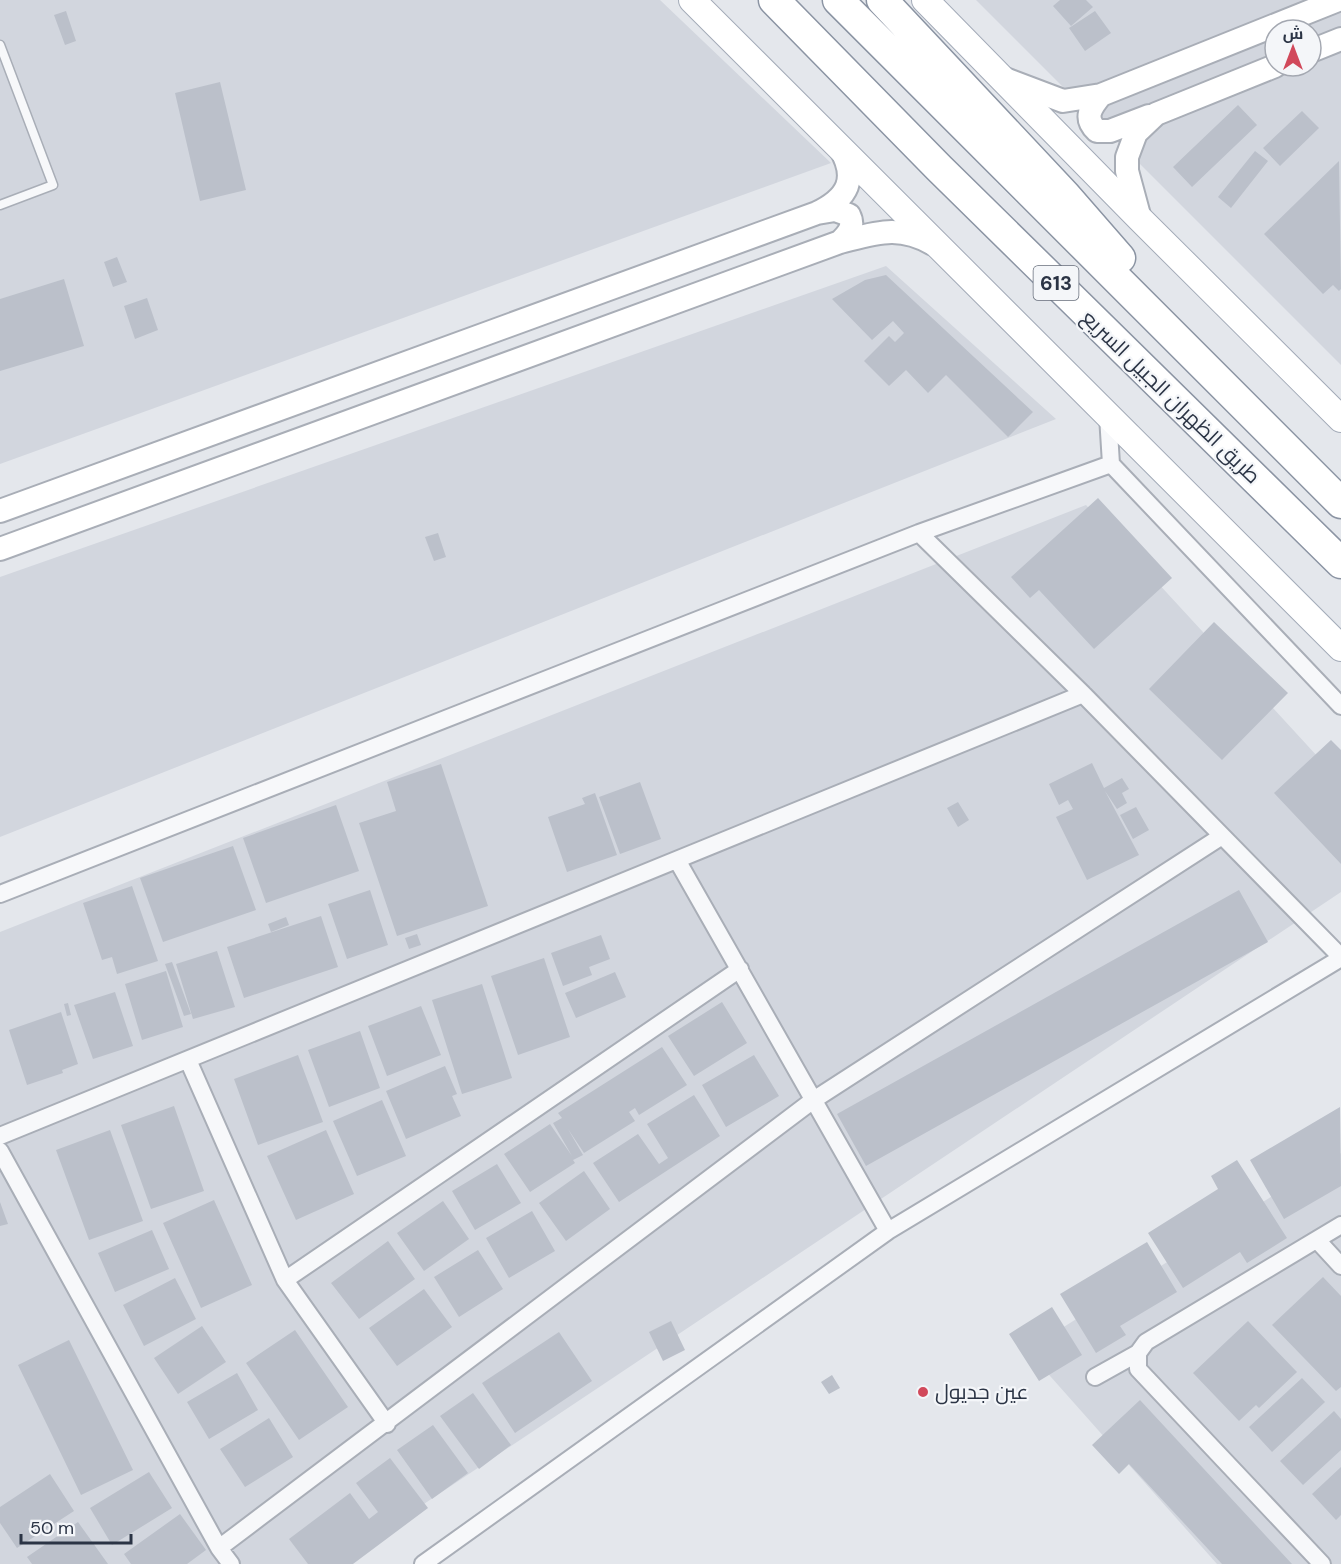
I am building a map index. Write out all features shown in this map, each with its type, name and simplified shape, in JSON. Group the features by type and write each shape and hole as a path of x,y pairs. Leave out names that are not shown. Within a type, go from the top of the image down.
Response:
{"highway":[{"name":"طريق الظهران الجبيل السريع","path":"774,0 939,168 1341,563"},
{"name":"طريق الظهران الجبيل السريع","path":"838,0 1282,447 1341,503"},
{"path":"882,0 1066,196 1282,447"}],"main road":[{"path":"692,0 947,252 1341,648"},
{"path":"925,0 1341,419"}],"street":[{"path":"1005,79 1063,101 1101,95 1338,0"},
{"path":"1323,46 1341,39"},
{"path":"1101,95 1089,115 1089,121 1097,131 1110,131 1263,71"},
{"path":"1140,219 1130,189 1127,157 1136,133 1156,114"},
{"path":"0,511 817,213 832,206 848,185 851,174 849,163 838,144"},
{"path":"817,213 835,210 849,215 852,220 850,230 840,242"},
{"path":"0,549 840,242 895,231 916,234 947,252"},
{"path":"1108,416 1111,465 1341,706"},
{"path":"0,894 919,533 1111,465"},
{"path":"423,1564 888,1231 1341,958 1083,694 919,533"},
{"path":"0,1136 1083,694"},
{"path":"219,1548 387,1424 813,1101 1222,836"},
{"path":"677,860 888,1231"},
{"path":"285,1280 740,969"},
{"path":"188,1060 285,1280 387,1424"},
{"path":"0,1151 219,1548 231,1564"},
{"path":"1095,1377 1138,1353 1146,1342 1341,1225"},
{"path":"1317,1240 1341,1266"},
{"path":"1138,1353 1138,1369 1322,1564"}],"lane":[{"path":"0,45 53,185 0,205"}],"shaded area":[{"path":"0,0 660,0 831,163 0,464"},
{"path":"976,0 1341,0 1341,365"},
{"path":"886,266 1056,419 0,837 0,577"},
{"path":"1086,505 1341,782 1341,892 334,1564 0,1564 0,932"},
{"path":"1341,1153 1341,1564 1217,1564 1027,1350"}],"building":[{"path":"1060,0 1086,0 1093,7 1071,26 1053,6"},
{"path":"66,11 76,41 65,45 54,15"},
{"path":"1095,11 1111,33 1085,51 1069,28"},
{"path":"220,82 246,190 200,201 175,93"},
{"path":"1238,105 1257,125 1192,187 1173,167"},
{"path":"1302,111 1319,128 1280,166 1263,148"},
{"path":"1255,151 1268,161 1231,208 1218,197"},
{"path":"1339,161 1341,289 1339,291 1333,285 1323,294 1264,234"},
{"path":"117,257 127,282 113,287 104,262"},
{"path":"886,275 1033,412 1008,437 946,375 928,393 906,370 889,386 864,361 889,336 895,342 904,333 893,321 872,340 832,299 865,280"},
{"path":"64,279 84,346 0,371 0,299"},
{"path":"147,298 158,330 135,339 124,306"},
{"path":"1098,498 1172,578 1094,649 1039,590 1030,598 1011,577"},
{"path":"438,533 446,557 434,561 425,537"},
{"path":"1214,622 1288,693 1222,760 1149,689"},
{"path":"1331,740 1341,750 1341,864 1274,793"},
{"path":"1092,763 1104,788 1122,778 1129,789 1122,793 1127,803 1117,809 1105,791 1139,855 1087,880 1056,817 1073,809 1068,800 1059,805 1049,784"},
{"path":"441,764 488,906 397,936 359,823 396,811 387,782"},
{"path":"640,782 661,839 620,854 599,797"},
{"path":"595,793 617,855 567,872 548,817 585,804 582,798"},
{"path":"958,802 969,820 958,827 947,808"},
{"path":"336,805 359,871 266,903 243,838"},
{"path":"1136,807 1149,830 1133,839 1120,815"},
{"path":"233,846 256,910 163,942 140,878"},
{"path":"132,886 158,961 117,974 112,957 102,960 83,903"},
{"path":"370,890 388,945 347,959 328,904"},
{"path":"1239,890 1268,942 866,1166 837,1114"},
{"path":"321,916 338,967 244,998 227,947"},
{"path":"286,917 289,925 271,932 268,924"},
{"path":"417,934 421,945 409,949 405,938"},
{"path":"601,935 610,959 589,967 592,975 563,986 551,953"},
{"path":"217,951 235,1007 193,1019 176,964"},
{"path":"544,958 570,1037 518,1055 491,976"},
{"path":"172,962 191,1014 184,1016 165,964"},
{"path":"166,971 183,1027 142,1040 125,984"},
{"path":"615,972 626,997 576,1018 565,993"},
{"path":"482,984 512,1078 462,1094 432,1000"},
{"path":"115,992 133,1046 93,1059 74,1005"},
{"path":"722,1002 747,1043 694,1076 668,1036"},
{"path":"68,1003 71,1015 67,1016 64,1004"},
{"path":"421,1006 441,1055 387,1076 368,1026"},
{"path":"61,1012 78,1064 62,1070 63,1073 27,1085 9,1030"},
{"path":"360,1031 380,1088 329,1107 308,1050"},
{"path":"662,1047 687,1085 639,1115 635,1108 629,1112 635,1121 584,1153 568,1129 583,1155 573,1160 575,1163 530,1192 504,1154 550,1124 572,1156 553,1123 562,1118 558,1113"},
{"path":"298,1055 323,1122 258,1145 234,1079"},
{"path":"754,1055 779,1096 726,1127 702,1085"},
{"path":"445,1066 457,1094 452,1096 461,1116 406,1139 386,1091"},
{"path":"694,1095 720,1136 619,1202 593,1163 638,1134 659,1164 668,1158 647,1124"},
{"path":"382,1100 406,1156 357,1176 333,1121"},
{"path":"174,1106 204,1191 151,1209 121,1125"},
{"path":"1340,1107 1341,1186 1284,1219 1250,1160"},
{"path":"110,1130 143,1221 89,1240 56,1150"},
{"path":"326,1130 354,1194 296,1220 267,1156"},
{"path":"1237,1160 1287,1238 1247,1263 1240,1252 1183,1288 1148,1233 1218,1189 1211,1176"},
{"path":"497,1164 521,1203 475,1230 452,1191"},
{"path":"584,1171 610,1209 566,1241 539,1203"},
{"path":"214,1200 252,1285 201,1308 163,1223"},
{"path":"443,1201 469,1239 424,1271 397,1233"},
{"path":"0,1202 8,1224 0,1226"},
{"path":"532,1211 555,1251 509,1278 486,1238"},
{"path":"152,1230 169,1269 115,1292 98,1253"},
{"path":"388,1241 415,1279 359,1319 331,1283"},
{"path":"1147,1242 1177,1292 1120,1326 1126,1335 1096,1353 1060,1294"},
{"path":"478,1250 503,1289 459,1317 434,1277"},
{"path":"1323,1277 1341,1296 1341,1387 1336,1391 1272,1325"},
{"path":"175,1278 196,1319 144,1346 123,1305"},
{"path":"424,1289 452,1327 397,1366 369,1328"},
{"path":"1052,1307 1082,1355 1039,1381 1009,1334"},
{"path":"671,1321 685,1350 663,1361 649,1332"},
{"path":"1248,1321 1297,1372 1259,1408 1256,1405 1239,1421 1193,1373"},
{"path":"202,1326 226,1362 178,1394 154,1358"},
{"path":"295,1330 348,1407 299,1440 246,1363"},
{"path":"559,1332 592,1381 515,1433 482,1383"},
{"path":"69,1340 133,1470 81,1495 18,1365"},
{"path":"237,1373 258,1410 209,1439 187,1402"},
{"path":"832,1375 840,1388 829,1394 821,1382"},
{"path":"1302,1378 1325,1402 1272,1452 1249,1427"},
{"path":"473,1393 511,1445 479,1469 440,1416"},
{"path":"1140,1400 1292,1564 1222,1564 1129,1464 1119,1474 1092,1445"},
{"path":"1334,1411 1341,1419 1341,1450 1303,1485 1280,1461"},
{"path":"269,1418 293,1457 245,1487 220,1449"},
{"path":"433,1425 468,1473 432,1499 397,1450"},
{"path":"390,1458 428,1508 353,1564 308,1564 289,1539 350,1493 369,1519 378,1512 356,1483"},
{"path":"1341,1467 1341,1515 1336,1520 1312,1494"},
{"path":"149,1472 172,1508 112,1545 90,1508"},
{"path":"50,1474 74,1511 17,1548 0,1523 0,1507"},
{"path":"180,1514 206,1550 187,1564 131,1564 124,1554"},
{"path":"78,1522 108,1564 32,1564 27,1557"}],"place":[{"name":"عين جديول","path":"923,1392"}]}
